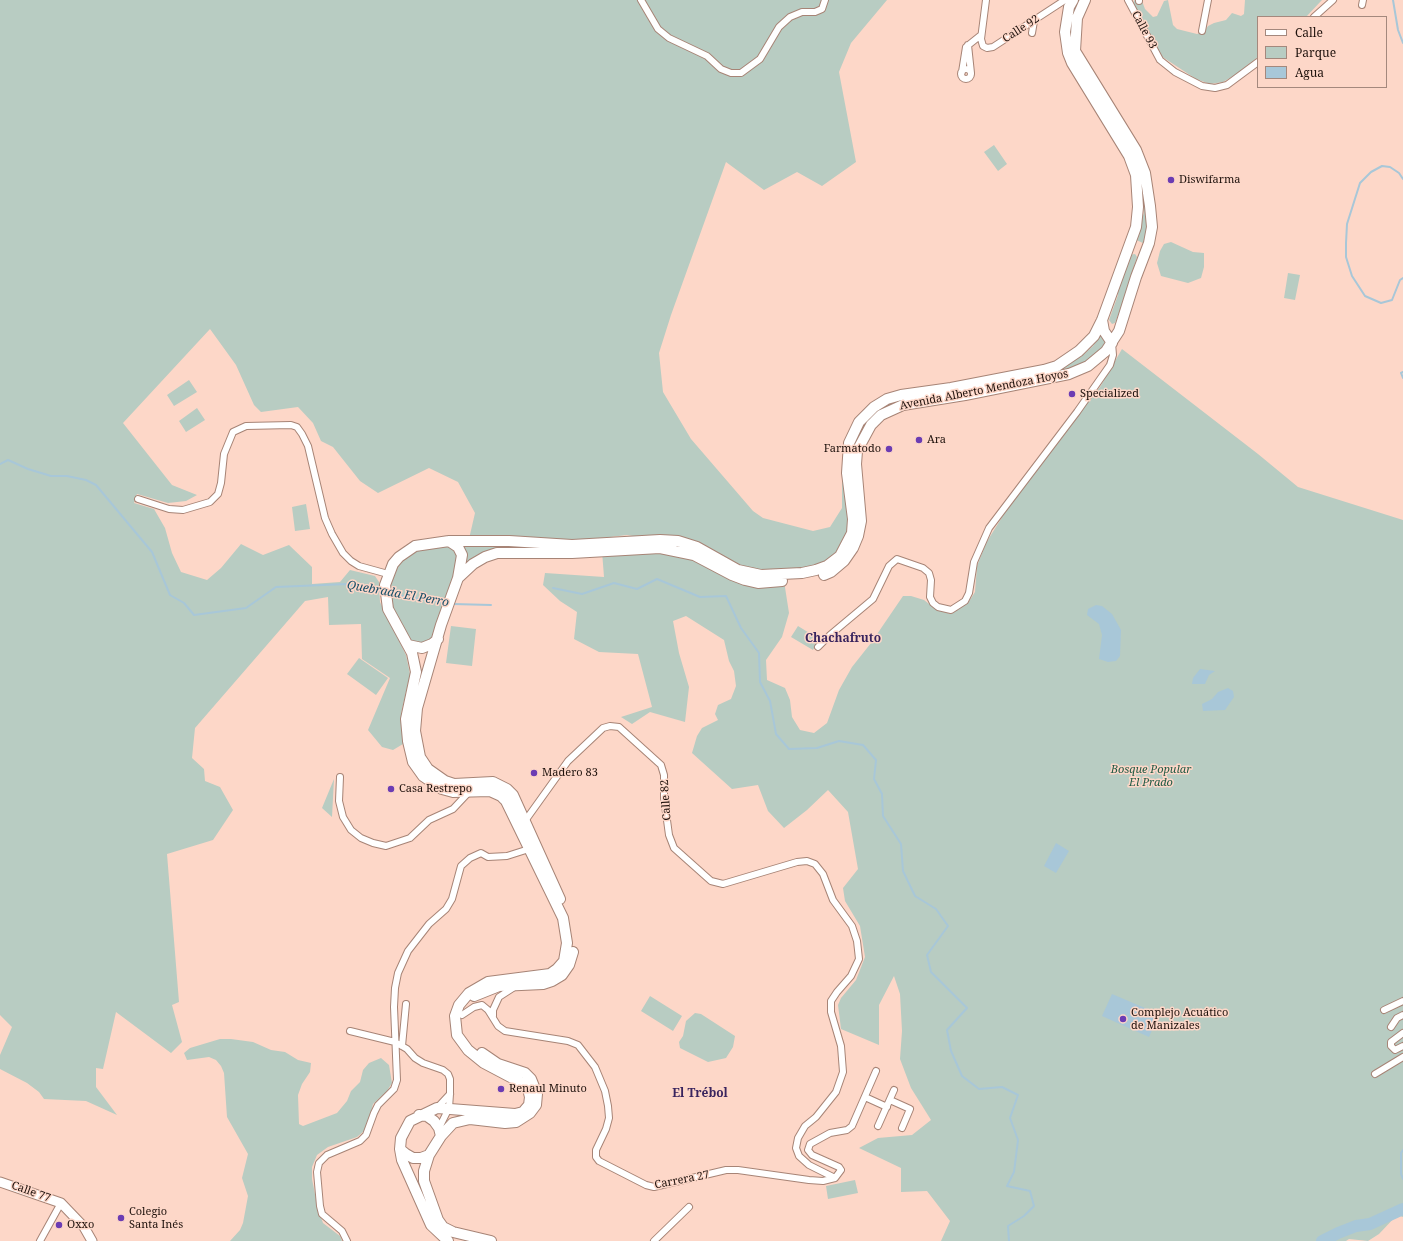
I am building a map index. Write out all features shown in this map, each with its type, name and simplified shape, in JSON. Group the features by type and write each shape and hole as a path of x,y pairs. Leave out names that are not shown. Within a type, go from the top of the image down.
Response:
{"main road":[{"name":"Avenida Alberto Mendoza Hoyos","path":"462,1015 473,997 499,986 543,984 562,975 569,965 574,943 567,915 513,795 500,784 487,782 454,784 444,781 428,769 420,757 415,735 416,714 438,639 440,625 458,578 473,564 484,557 497,553 572,553 660,548 694,555 732,575 758,583 802,580 831,572 844,561 853,548 858,536 861,521 856,464 857,450 871,425 881,415 903,405 1059,377 1088,366 1112,343 1119,331 1149,243 1152,227 1145,173 1136,150 1075,51 1076,18 1085,0"},
{"name":"Avenida Alberto Mendoza Hoyos","path":"448,1241 431,1225 402,1160 400,1149 404,1129 410,1120 437,1108 515,1114 523,1112 529,1105 530,1097 528,1089 520,1082 484,1063 468,1050 457,1035 455,1016 459,1005 469,993 488,982 550,974 564,961 568,943 562,918 506,801 501,796 490,791 453,792 433,784 423,776 413,762 408,741 406,719 416,672 415,662 408,645 388,608 385,585 388,574 399,557 410,549 421,545 449,541 509,541 572,545 660,540 678,541 698,547 738,570 761,576 802,573 816,570 827,566 840,556 852,533 853,519 847,473 849,443 859,422 874,407 887,399 901,395 951,388 1044,370 1057,366 1078,351 1094,336 1102,320 1136,227 1138,207 1136,175 1130,156 1068,53 1065,32 1068,2"},
{"path":"1127,251 1135,254 1142,260"},
{"path":"1102,320 1104,331 1112,343"},
{"path":"449,541 458,547 462,554 458,578"},
{"path":"408,645 422,648 432,644 438,639"},
{"path":"462,1015 462,1030 474,1046 498,1064 525,1073 532,1078 537,1094 536,1105 530,1113 516,1122 461,1120 453,1123 440,1132 429,1155 424,1171 424,1181 438,1220 443,1226 453,1232 491,1241"},
{"path":"419,1115 427,1116 434,1121 440,1132"},
{"path":"400,1149 413,1158 421,1158 429,1155"},
{"name":"Calle 77","path":"0,1182 61,1203"},
{"path":"61,1203 84,1227 92,1241"}],"street":[{"path":"641,0 658,30 669,38 707,56 721,69 731,73 741,73 760,59 779,27 790,17 802,12 815,12 822,9 825,0"},
{"path":"968,45 971,74 967,70 962,72 964,50 968,45 981,37 986,0"},
{"name":"Calle 93","path":"1128,0 1160,60 1175,72 1202,86 1215,88 1227,85 1257,63"},
{"path":"1202,31 1208,0"},
{"path":"1315,16 1333,0"},
{"name":"Calle 92","path":"981,37 983,46 988,48 993,47 1034,21 1068,2"},
{"path":"1032,33 1034,21"},
{"path":"818,647 873,599 889,566 897,558 923,568 929,573 931,580 930,597 933,603 938,607 950,610 964,601 969,593 974,562 989,528 1077,412 1110,365 1113,355 1112,343"},
{"path":"138,499 155,505 183,510 210,502 218,494 220,489 224,454 232,432 246,426 291,424 297,427 308,446 325,518 343,553 350,561 359,566 388,574"},
{"name":"Calle 82","path":"525,821 568,761 603,728 610,726 619,727 661,765 664,775 664,798 669,835 674,848 717,884 723,884 797,862 807,861 815,864 823,874 833,900 852,926 857,941 859,959 850,976 831,1001 831,1012 841,1046 843,1072 836,1092 816,1117 805,1126 798,1138 796,1148 799,1156 810,1165 835,1178"},
{"path":"340,777 339,801 344,817 351,830 361,838 386,846 410,838 429,820 453,808 469,792"},
{"path":"346,1241 342,1231 322,1214 317,1172 319,1163 326,1155 360,1141 366,1135 378,1105 394,1089 397,1080 395,988 398,973 408,951 429,924 446,909 452,900 461,866 470,858 481,853 488,857 507,856 529,849"},
{"path":"494,1020 493,1010 499,997 519,984"},
{"path":"1384,1010 1403,1001"},
{"path":"402,1046 406,1004"},
{"name":"Carrera 27","path":"462,1015 474,1007 482,1005 488,1010 498,1026 505,1031 568,1041 578,1045 595,1066 605,1091 608,1106 609,1118 596,1150 596,1157 599,1161 646,1185 654,1187 726,1170 738,1170 809,1180 823,1181 835,1178"},
{"path":"1391,1027 1397,1018 1403,1015"},
{"path":"350,1031 395,1042 419,1060 443,1070 448,1074 450,1094 449,1108 440,1132"},
{"path":"1403,1033 1391,1042 1392,1049 1403,1046"},
{"path":"1375,1074 1403,1057"},
{"path":"835,1178 841,1170 839,1167 812,1156 808,1150 810,1144 830,1133 847,1130 852,1126 876,1071"},
{"path":"878,1126 894,1090"},
{"path":"437,1108 450,1094"},
{"path":"865,1097 887,1107"},
{"path":"890,1100 910,1109 902,1128"},
{"path":"709,1175 719,1179"},
{"path":"40,1241 61,1203"},
{"path":"654,1241 689,1207"}],"green space":[{"path":"0,0 887,0 851,43 839,72 856,162 822,186 797,172 764,190 726,162 671,315 659,353 663,392 691,439 753,511 763,518 813,531 830,527 842,508 842,478 851,500 852,533 827,566 761,575 698,547 627,535 602,538 572,545 469,539 475,513 458,482 429,468 378,493 360,481 333,447 321,441 313,423 298,407 261,412 254,405 236,365 210,329 123,423 172,485 197,495 186,501 168,503 137,494 134,503 154,509 165,528 172,553 181,572 207,580 221,568 241,544 263,555 289,545 312,567 312,584 340,582 350,570 375,576 379,582 380,602 406,655 410,674 401,714 403,744 393,750 382,747 368,730 390,678 362,659 361,624 329,625 328,597 305,601 195,728 192,758 204,769 205,781 220,787 233,810 213,840 167,854 179,1002 172,1005 182,1042 171,1053 116,1012 103,1069 96,1068 96,1087 117,1115 86,1101 44,1099 39,1092 27,1083 0,1069 0,1055 12,1027 0,1015"},
{"path":"1134,0 1139,3 1142,1 1145,9 1153,17 1157,16 1164,1 1168,0 1173,25 1177,29 1197,34 1204,32 1208,26 1214,23 1226,20 1232,13 1241,16 1244,14 1245,0 1322,0 1307,16 1257,16 1257,58 1235,75 1223,82 1210,84 1196,79 1161,56 1134,8"},
{"path":"994,145 1007,164 998,171 984,152"},
{"path":"1141,173 1146,190 1147,233 1143,243 1134,239 1144,213"},
{"path":"1171,242 1193,252 1204,253 1204,267 1201,278 1188,283 1161,276 1157,263 1160,251 1164,244"},
{"path":"1135,254 1137,257 1132,272 1133,276 1115,323 1112,324 1109,320 1118,295 1117,286 1129,255"},
{"path":"1288,273 1300,275 1295,300 1284,298"},
{"path":"1103,331 1110,342 1085,363 1069,369 1044,371 1073,361 1082,356 1093,346"},
{"name":"Bosque Popular El Prado","path":"1122,349 1258,454 1298,487 1403,520 1403,1217 1397,1215 1379,1234 1368,1241 1349,1239 1346,1241 1327,1241 1326,1239 1322,1241 941,1241 950,1221 927,1191 901,1192 901,1168 859,1148 878,1138 912,1135 931,1120 911,1088 900,1059 902,1031 900,994 894,976 879,1005 879,1045 841,1029 838,1005 841,998 856,980 865,957 860,926 845,901 843,888 858,869 848,812 828,790 807,810 784,828 768,811 758,785 732,789 692,753 697,736 702,728 718,720 715,714 718,705 731,699 736,686 734,671 729,661 724,640 686,616 673,621 679,653 689,687 685,722 650,712 632,724 621,717 652,707 638,654 599,652 574,639 577,612 560,601 543,585 545,573 604,577 602,551 677,550 784,581 789,613 782,637 766,660 767,680 785,688 790,700 792,717 800,730 814,733 827,723 839,690 852,667 871,643 903,596 911,596 924,600 937,610 951,614 968,603 975,592 977,566 986,543 1038,464 1100,387"},
{"path":"189,380 197,392 174,406 167,395"},
{"path":"197,408 205,420 186,432 179,421"},
{"path":"306,504 310,529 295,531 292,507"},
{"path":"460,544 497,544 563,549 510,548 464,567"},
{"path":"451,545 459,555 458,564 442,605 432,640 421,645 411,642 390,604 390,581 395,569 403,558 414,550"},
{"path":"451,626 476,629 472,666 446,663"},
{"path":"798,626 819,639 813,650 791,637"},
{"path":"359,658 388,678 376,695 347,674"},
{"path":"334,779 332,817 322,808"},
{"path":"650,996 682,1016 673,1031 641,1011"},
{"path":"695,1013 701,1014 735,1036 733,1047 726,1058 708,1062 680,1048 679,1042 683,1036 686,1021"},
{"path":"220,1039 253,1042 271,1050 285,1052 298,1060 311,1063 310,1072 302,1084 298,1095 299,1124 303,1126 337,1113 347,1101 351,1091 360,1082 363,1070 369,1063 381,1058 389,1065 392,1083 387,1091 373,1104 368,1124 364,1131 357,1137 328,1147 317,1155 312,1167 312,1179 318,1209 323,1223 340,1236 342,1241 230,1241 240,1230 243,1223 248,1196 242,1178 248,1154 227,1117 224,1073 221,1066 216,1060 209,1057 187,1060 184,1053 190,1048"},
{"path":"855,1180 858,1193 828,1199 826,1186"}],"water":[{"path":"1096,605 1102,606 1112,614 1121,630 1120,656 1116,661 1108,662 1099,659 1102,635 1099,624 1087,615 1088,609"},
{"path":"1200,669 1215,671 1209,675 1205,684 1192,684 1193,678"},
{"path":"1228,688 1233,691 1234,697 1225,710 1203,711 1202,704 1212,699 1218,692"},
{"path":"1056,843 1069,851 1056,873 1044,866"},
{"path":"1112,994 1159,1014 1149,1037 1102,1016"}],"waterway":[{"path":"1393,0 1398,30 1403,43"},
{"path":"1403,179 1399,173 1390,167 1382,166 1371,172 1360,183 1347,224 1346,243 1346,257 1352,276 1365,296 1381,303 1392,300 1400,280 1403,278"},
{"path":"1403,372 1401,373 1403,378"},
{"name":"Quebrada El Perro","path":"0,464 8,460 28,469 51,476 67,476 86,480 96,485 152,552 170,595 184,603 194,615 246,608 276,587 347,584 383,593"},
{"name":"Quebrada El Perro","path":"553,588 582,594 614,583 637,589 657,579 700,597 726,596 741,628 759,653 760,682 770,701 776,734 789,749 817,748 839,741 863,745 876,760 874,779 882,794 883,816 901,844 903,871 915,896 936,909 948,926 927,955 931,972 967,1008 947,1030 951,1051 962,1076 979,1089 1002,1087 1018,1095 1010,1118 1018,1140 1014,1172 1007,1186 1030,1191 1034,1206 1024,1216 1008,1226 1009,1241"},
{"name":"Quebrada El Perro","path":"390,594 446,603"},
{"name":"Quebrada El Perro","path":"453,604 491,605"},
{"path":"1403,1150 1401,1153 1401,1174 1403,1179"},
{"path":"1322,1241 1356,1226 1370,1224 1403,1209"}],"place":[{"name":"Diswifarma","path":"1171,180"},
{"name":"Specialized","path":"1072,394"},
{"name":"Ara","path":"919,440"},
{"name":"Farmatodo","path":"889,449"},
{"name":"Madero 83","path":"534,773"},
{"name":"Casa Restrepo","path":"391,789"},
{"name":"Complejo Acuático de Manizales","path":"1123,1019"},
{"name":"Renaul Minuto","path":"501,1089"},
{"name":"Colegio Santa Inés","path":"121,1218"},
{"name":"Oxxo","path":"59,1225"}],"district":[{"name":"Chachafruto","path":"843,639"},
{"name":"El Trébol","path":"700,1094"}]}
